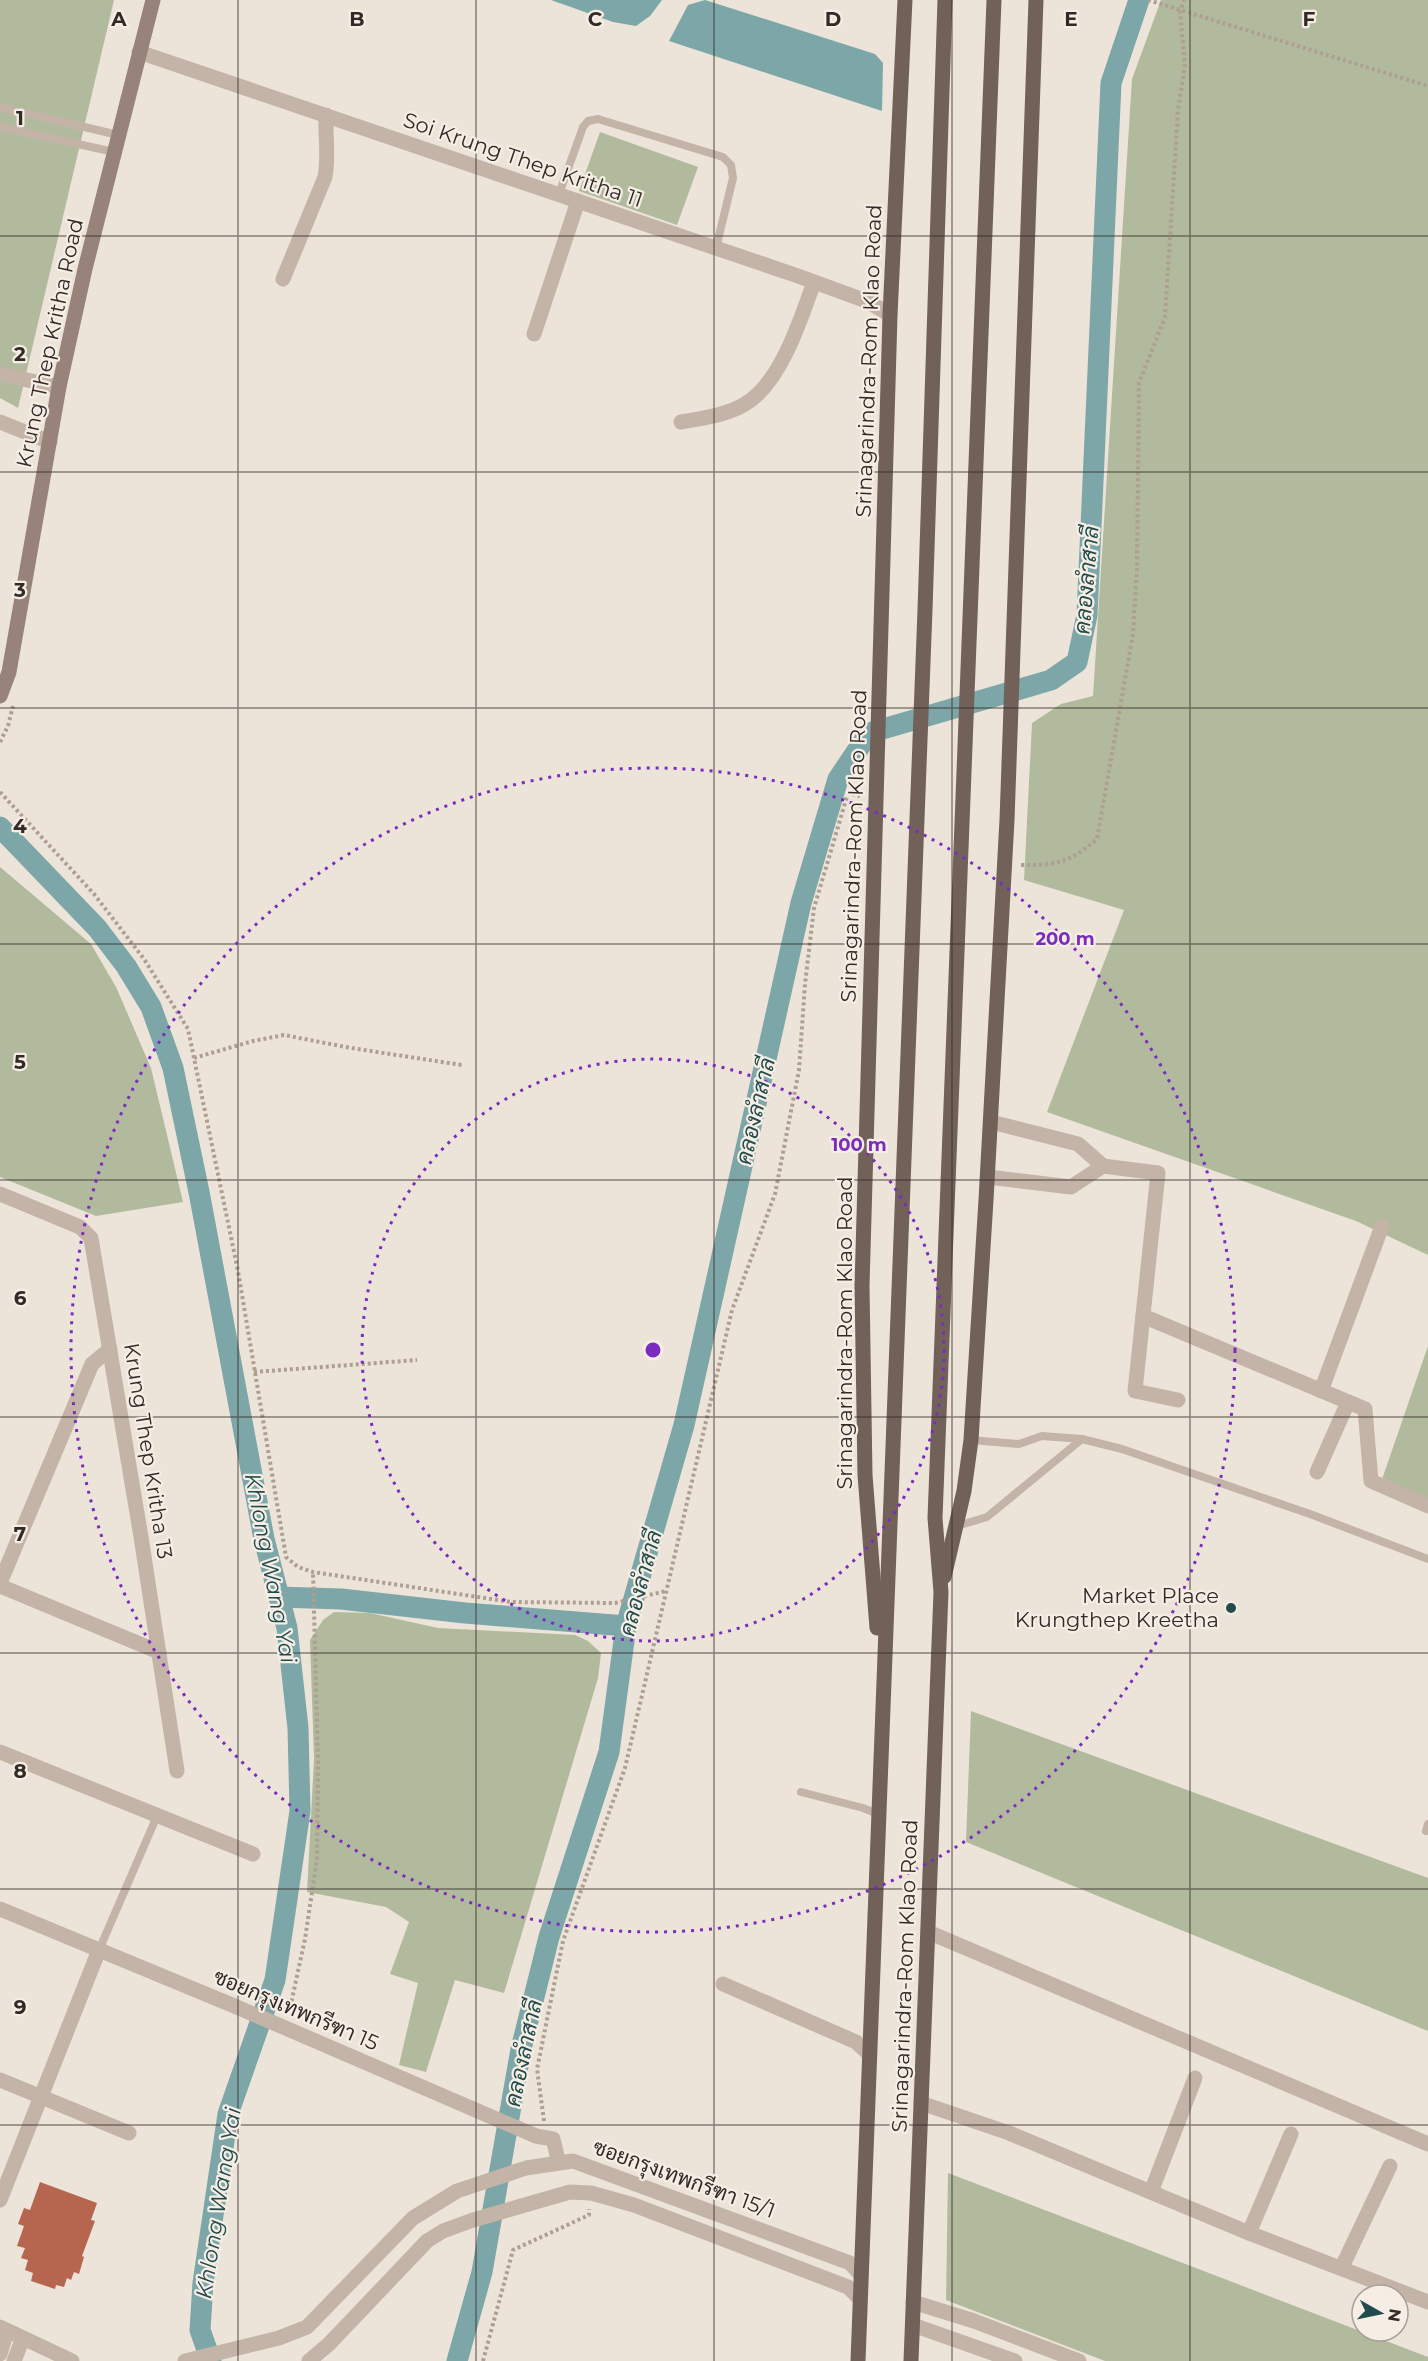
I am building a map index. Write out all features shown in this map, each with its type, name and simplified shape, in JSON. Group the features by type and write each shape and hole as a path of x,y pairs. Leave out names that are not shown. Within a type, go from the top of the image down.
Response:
{"main road":[{"name":"Krung Thep Kritha Road","path":"0,696 9,672 59,387 118,135 153,0"},
{"name":"Srinagarindra-Rom Klao Road","path":"883,1694 865,1475 862,1286 874,836 883,624 890,315 904,0"},
{"name":"Srinagarindra-Rom Klao Road","path":"858,2361 925,610 945,0"},
{"name":"Srinagarindra-Rom Klao Road","path":"911,2361 941,1592 935,1518 994,0"},
{"name":"Srinagarindra-Rom Klao Road","path":"941,1592 964,1491 971,1440 988,1177 1007,820 1036,0"}],"street":[{"name":"Soi Krung Thep Kritha 11","path":"139,52 814,282 869,302 890,315"},
{"path":"283,279 325,177 328,163 325,141 326,115"},
{"path":"534,334 578,201"},
{"path":"681,422 715,416 752,400 783,358 814,282"},
{"path":"0,374 59,387"},
{"path":"0,422 50,442"},
{"path":"991,1122 1078,1144 1103,1166 1158,1173 1135,1391 1178,1400"},
{"path":"988,1177 1071,1187 1103,1166"},
{"name":"Krung Thep Kritha 13","path":"0,1194 80,1227 91,1238 177,1772"},
{"path":"1321,1391 1382,1226"},
{"path":"1143,1316 1365,1409 1371,1481 1428,1506"},
{"path":"110,1349 92,1364 0,1585 159,1652"},
{"path":"1317,1472 1348,1402"},
{"path":"0,1752 253,1854"},
{"name":"ซอยกรุงเทพกรีฑา 15","path":"0,1909 541,2136"},
{"path":"928,1932 1428,2144"},
{"path":"0,2200 99,1950"},
{"path":"723,1984 856,2042 869,2055"},
{"path":"1151,2192 1195,2078"},
{"path":"0,2080 129,2133"},
{"path":"921,2103 1009,2133 1250,2233 1428,2302"},
{"path":"1250,2233 1291,2134"},
{"path":"541,2136 553,2139 559,2163"},
{"name":"ซอยกรุงเทพกรีฑา 15/1","path":"184,2361 279,2338 307,2327 413,2218 457,2191 526,2168 573,2161 850,2263 861,2275"},
{"path":"1342,2267 1390,2166"},
{"name":"ซอยกรุงเทพกรีฑา 15/1","path":"309,2361 329,2344 427,2241 443,2231 473,2220 570,2192 591,2193 634,2205 848,2287 860,2299"},
{"path":"913,2302 974,2321 1079,2361"},
{"path":"912,2325 1015,2361"},
{"path":"4,2329 72,2361"},
{"path":"4,2329 8,2357"},
{"path":"8,2357 23,2338"}],"lane":[{"path":"0,107 118,135"},
{"path":"558,194 583,127 588,121 598,119 723,158 731,165 733,178 716,248"},
{"path":"0,127 114,152"},
{"path":"971,1440 1019,1444 1042,1436 1082,1439 1122,1449 1310,1514 1428,1559"},
{"path":"956,1526 987,1517 1082,1439"},
{"path":"801,1792 878,1814"},
{"path":"99,1950 157,1815"}],"path":[{"path":"1148,0 1180,12 1428,86"},
{"path":"1005,865 1052,865 1078,855 1097,839 1133,634 1137,568 1139,383 1165,317 1178,110 1185,66 1180,12 1184,0"},
{"path":"0,792 94,894 144,959 188,1029 238,1271 286,1557 298,1567 313,1572 511,1602 615,1603 666,1591"},
{"path":"541,2136 537,2069 563,1941 625,1768 732,1310 775,1194 799,1070 805,984 814,908 848,793 862,796 862,806"},
{"path":"194,1058 253,1041 284,1035 462,1065"},
{"path":"254,1372 417,1360"},
{"path":"296,2019 288,2016 305,1939 317,1859 318,1762 313,1572"},
{"path":"483,2361 513,2250 589,2215 591,2193"}],"green space":[{"path":"0,0 114,0 18,408 0,398"},
{"path":"1161,0 1428,0 1428,1255 1356,1221 1047,1112 1124,910 1024,880 1032,723 1061,704 1093,696 1132,79"},
{"path":"600,132 698,167 677,225 579,191"},
{"path":"0,867 91,944 116,987 151,1068 183,1202 96,1216 0,1177"},
{"path":"1428,1346 1428,1507 1379,1488"},
{"path":"334,1612 370,1613 438,1628 575,1635 588,1641 601,1653 598,1678 504,1993 455,1980 426,2072 399,2065 418,1983 390,1974 409,1922 386,1907 307,1892 314,1759 310,1640 323,1620"},
{"path":"971,1711 1428,1878 1428,2031 966,1842"},
{"path":"948,2173 1350,2327 1350,2343 1391,2343 1428,2357 1428,2361 1105,2361 946,2300"}],"water":[{"path":"551,0 662,0 650,16 636,26 613,22"},
{"path":"705,0 875,54 883,63 882,111 669,41 688,5"}],"building":[{"path":"40,2182 97,2203 91,2220 95,2221 82,2256 84,2257 79,2274 74,2272 71,2280 67,2278 64,2287 56,2285 55,2289 31,2281 33,2273 25,2270 28,2260 21,2258 25,2248 17,2246 24,2226 18,2224 24,2208 30,2210"}],"waterway":[{"name":"คลองลำสาลี","path":"457,2361 482,2272 521,2049 549,1937 609,1752 626,1626 684,1425 801,903 838,779 869,733 1051,680 1077,662 1087,615 1111,83 1139,0"},
{"name":"Khlong Wang Yai","path":"0,827 97,928 126,966 151,1007 173,1068 199,1192 264,1539 287,1628 298,1728 300,1811 275,1980 228,2114 203,2283 200,2330 211,2361"},
{"path":"279,1597 341,1599 465,1613 626,1626"}],"place":[{"name":"Market Place Krungthep Kreetha","path":"1231,1608"}]}
